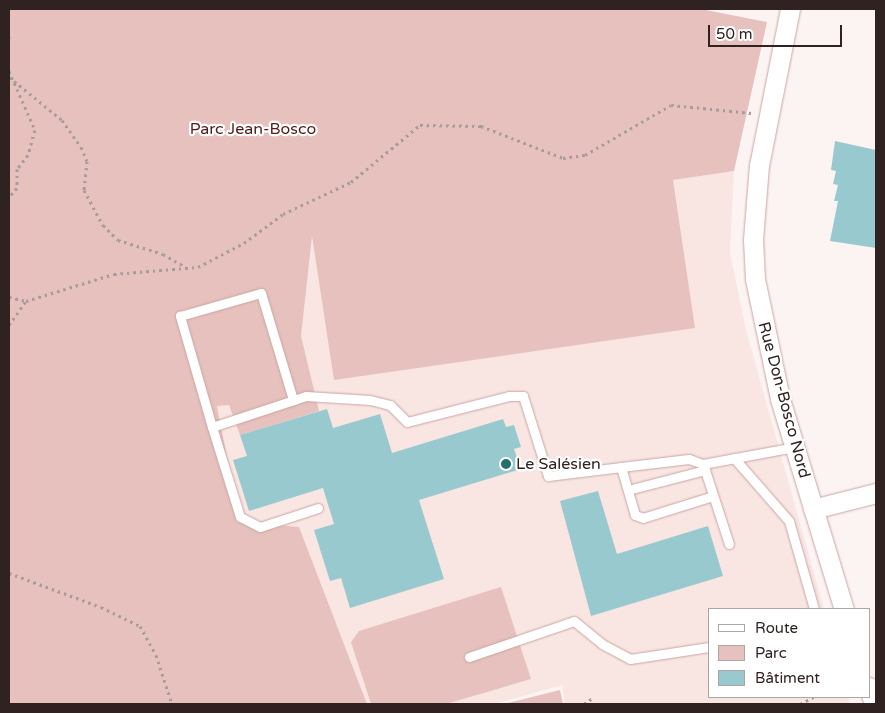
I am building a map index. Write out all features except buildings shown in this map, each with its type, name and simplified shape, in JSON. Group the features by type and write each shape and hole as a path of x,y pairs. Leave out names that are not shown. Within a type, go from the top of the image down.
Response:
{"street":[{"name":"Rue Don-Bosco Nord","path":"790,9 754,205 755,279 768,351 841,608"},
{"path":"813,509 876,493"},
{"path":"870,690 874,704"}],"lane":[{"path":"293,400 261,293 180,316 240,517 260,527 318,508"},
{"path":"212,427 306,396 370,400 390,405 408,422 508,396 523,396 548,476 689,459 704,467 729,544"},
{"path":"628,490 734,458 794,447"},
{"path":"734,458 789,521 814,608"},
{"path":"622,466 635,516 643,518 713,496"},
{"path":"469,656 574,622 602,644 630,659 708,647"}],"path":[{"path":"9,36 9,41"},
{"path":"9,71 10,78 35,130 28,155 17,169 17,188 9,197"},
{"path":"10,78 62,120 81,147 86,161 84,190 103,225 118,240 163,254 184,267"},
{"path":"9,297 26,301 68,291 114,274 198,267 244,243 283,214 352,182 420,124 481,126 563,158 585,155 671,105 770,115"},
{"path":"9,325 26,301"},
{"path":"9,573 140,626 156,656 172,704"},
{"path":"584,704 594,697"},
{"path":"800,704 812,698"}],"shaded area":[{"name":"Le Salésien","path":"734,171 730,252 746,330 824,608 708,608 708,698 848,698 850,704 565,704 562,685 495,704 367,704 299,528 240,522 217,406 313,233"}],"green space":[{"name":"Parc Jean-Bosco","path":"9,9 701,9 767,22 734,171 673,180 695,328 334,380 312,236 301,336 319,411 240,435 229,405 217,406 240,522 299,527 367,704 9,704"},
{"path":"501,587 531,679 446,704 371,704 351,642 359,631"},
{"path":"560,690 563,704 504,704"}],"place":[{"name":"Le Salésien","path":"506,464"}]}
